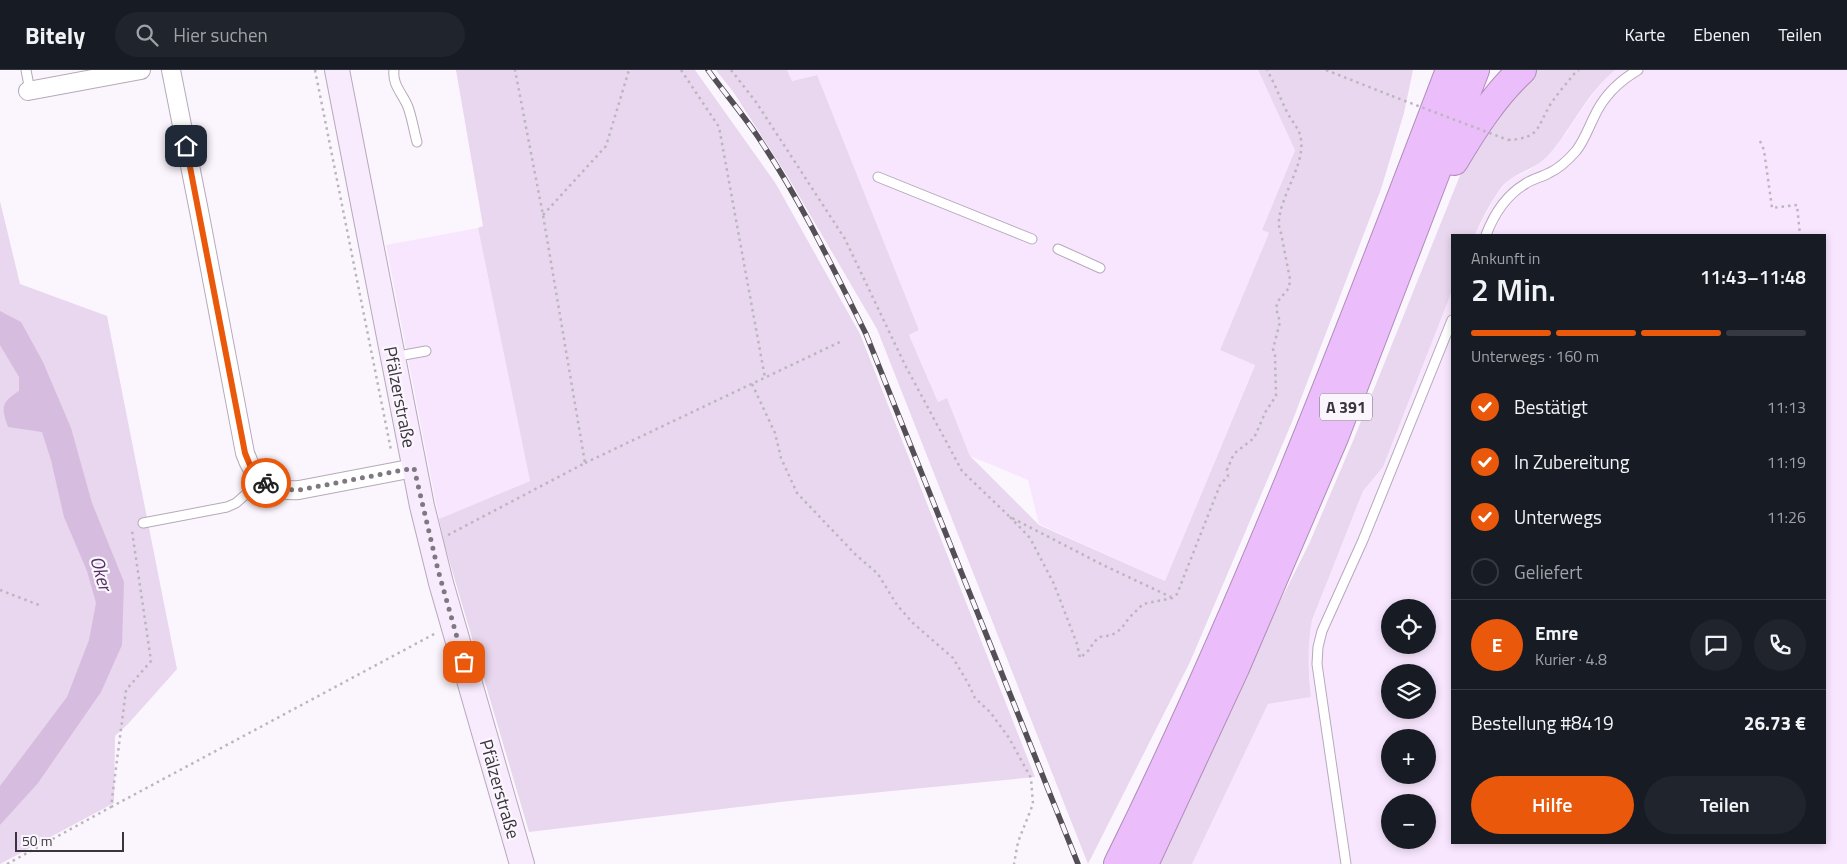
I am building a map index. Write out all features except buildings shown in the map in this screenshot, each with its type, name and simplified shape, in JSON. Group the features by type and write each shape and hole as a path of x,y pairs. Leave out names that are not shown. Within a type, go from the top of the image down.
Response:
{"highway":[{"path":"1408,215 1429,70"},
{"name":"A 391","path":"1144,864 1264,602 1335,435 1408,215 1450,70"},
{"name":"A 391","path":"1118,864 1209,670 1310,431 1475,70"},
{"path":"1408,215 1507,83 1522,70"}],"street":[{"path":"29,91 109,73 141,70"},
{"path":"170,70 245,453 252,470 262,480 278,489 299,490 407,469"},
{"name":"Pfälzerstraße","path":"337,70 392,357 407,469 431,544 522,864"}],"lane":[{"path":"26,70 29,91"},
{"path":"394,70 397,89 409,110 417,142"},
{"path":"1486,234 1496,213 1510,195 1525,184 1550,173 1575,152 1594,116 1609,94 1624,79 1638,70"},
{"path":"878,177 1032,239"},
{"path":"1058,249 1100,268"},
{"path":"1346,864 1317,664 1318,648 1322,631 1378,505 1451,322"},
{"path":"392,357 426,351"},
{"path":"143,523 227,507 236,503 262,480"}],"path":[{"path":"315,70 389,445 407,469"},
{"path":"515,70 543,215 585,463"},
{"path":"543,215 606,146 629,70"},
{"path":"681,70 719,127 765,378"},
{"path":"731,70 756,102 845,239 905,365 962,470 1030,538 1054,584 1077,644 1080,658 1100,637 1112,635 1121,629 1143,604 1172,598 1177,594 1220,485 1228,476 1227,470 1232,458 1235,453 1254,438 1266,411 1276,396 1275,355 1273,349 1280,322 1276,308 1278,301 1289,288 1290,279 1281,232 1278,227 1280,211 1300,156 1302,141 1299,130 1286,110 1267,70"},
{"path":"1326,70 1508,140 1524,139 1538,131 1550,105 1574,74 1580,70"},
{"path":"1760,141 1764,150 1772,208 1797,205 1800,234"},
{"path":"431,544 585,463 842,341"},
{"path":"752,384 775,433 781,458 797,493 878,574 912,623 953,658 968,683 974,698 990,712 1010,738 1031,778 1033,804 1018,842 1014,864"},
{"path":"1010,517 1172,598"},
{"path":"111,807 126,690 151,660 132,531 143,523"},
{"path":"0,590 39,605"},
{"path":"8,864 453,624"}],"shaded area":[{"path":"456,70 695,70 776,184 860,334 1035,777 789,801 529,832 445,546 439,519 530,481 478,228 483,226"},
{"path":"716,70 787,70 792,81 817,75 919,330 909,335 938,402 947,398 970,456 1039,525 1165,581 1255,365 1220,350 1269,233 1262,230 1295,150 1258,70 1413,70 1404,113 1381,189 1292,422 1190,662 1088,864 877,329 788,177 734,93"},
{"path":"787,70 1258,70 1295,149 1262,230 1269,233 1220,350 1255,364 1165,581 1039,524 1028,480 970,456 947,398 938,402 909,335 919,330 816,75 792,81"},
{"path":"1535,70 1615,70 1597,88 1559,142 1546,157 1504,184 1490,205 1475,234 1451,234 1451,294 1383,467 1363,491 1312,620 1308,658 1311,697 1268,704 1192,864 1160,864 1260,641 1309,544 1353,441 1463,168 1507,96"},
{"path":"1615,70 1847,70 1847,864 1192,864 1268,704 1311,697 1308,643 1312,620 1363,491 1383,467 1451,294 1451,844 1826,844 1826,234 1476,234 1494,198 1508,180 1530,170 1566,133 1606,77"},
{"path":"0,201 20,284 107,316 177,669 115,736 114,803 0,864"},
{"path":"478,228 530,481 439,519 386,245"}],"water":[{"name":"Oker","path":"0,311 21,322 43,362 71,428 92,503 124,582 122,645 101,692 38,783 0,825 0,786 67,697 89,640 96,603 87,571 64,517 51,460 42,432 8,427 4,406 19,391 19,377 0,345"}],"railway":[{"path":"708,70 756,134 787,182 866,334 1078,864"}],"way so far":[{"path":"266,483 287,491 299,490 414,468 438,570 464,662"}],"route":[{"path":"186,146 245,453 252,470 266,483"}]}
